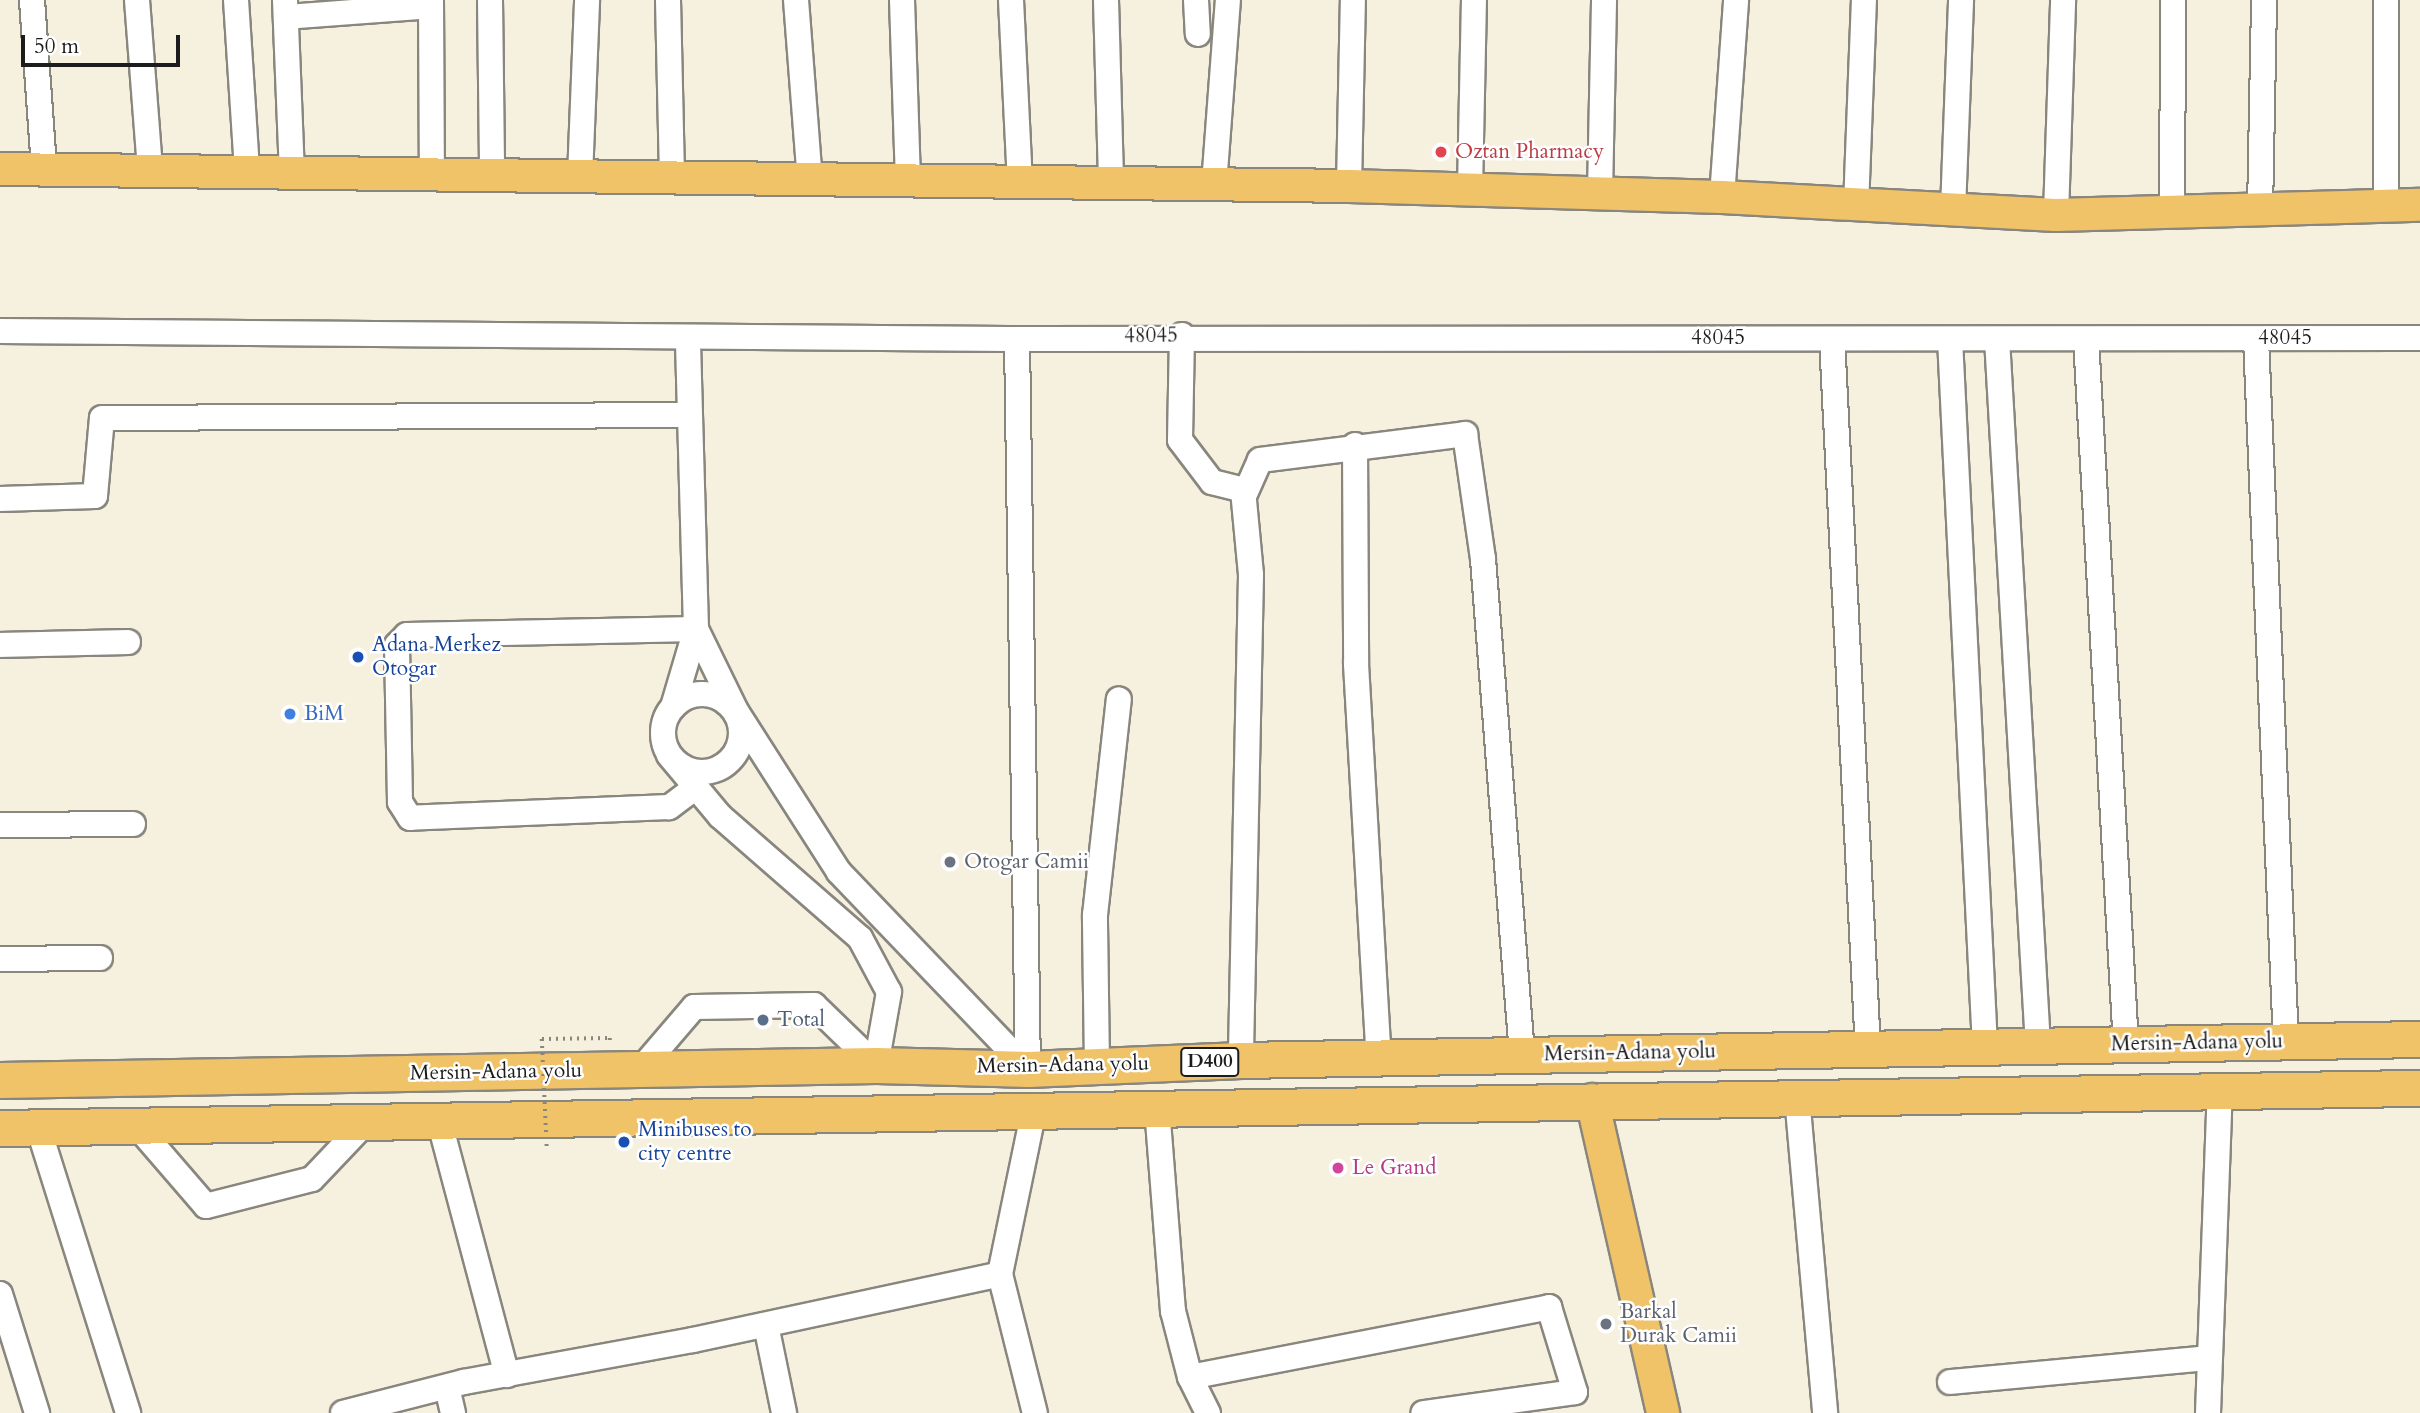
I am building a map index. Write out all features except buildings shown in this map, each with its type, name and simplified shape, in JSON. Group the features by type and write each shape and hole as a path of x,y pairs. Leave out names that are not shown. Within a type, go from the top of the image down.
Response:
{"highway":[{"name":"Mersin-Adana yolu","path":"0,1080 876,1065 1028,1069 1241,1060 2420,1039"},
{"name":"D400","path":"0,1128 2420,1088"}],"main road":[{"path":"0,169 1349,186 1722,197 1856,207 2056,215 2420,205"},
{"path":"0,189 1216,203 1709,217 1856,207"},
{"path":"2386,208 2420,215"},
{"path":"1592,1100 1662,1413"}],"street":[{"path":"32,0 44,169"},
{"path":"137,0 150,169"},
{"path":"236,0 247,171"},
{"path":"489,0 492,176"},
{"path":"580,177 587,0"},
{"path":"668,0 672,178"},
{"path":"796,0 810,180"},
{"path":"902,0 908,181"},
{"path":"1011,0 1020,182"},
{"path":"1105,0 1111,183"},
{"path":"1196,0 1198,34"},
{"path":"1214,185 1228,0"},
{"path":"1349,186 1353,0"},
{"path":"1470,189 1474,0"},
{"path":"1600,193 1604,0"},
{"path":"1722,197 1736,0"},
{"path":"1856,207 1864,0"},
{"path":"1954,210 1961,0"},
{"path":"2056,215 2063,0"},
{"path":"2172,211 2173,0"},
{"path":"2260,211 2264,0"},
{"path":"2386,0 2386,208"},
{"path":"292,172 286,9 431,3 432,175"},
{"name":"48045","path":"0,331 1017,339 1182,335 1832,339 2420,338"},
{"path":"1182,335 1180,440 1212,482 1243,490 1251,575 1241,1060"},
{"path":"688,337 696,629 673,707 663,730 669,754 720,816 860,939 888,992 876,1065"},
{"path":"2256,338 2286,1042"},
{"path":"1017,339 1028,1069"},
{"path":"1832,339 1868,1049"},
{"path":"1951,339 1985,1047"},
{"path":"1997,339 2038,1046"},
{"path":"2086,339 2126,1045"},
{"path":"0,499 95,496 102,418 690,415"},
{"path":"1244,496 1260,460 1356,445 1465,434 1483,559 1522,1055"},
{"path":"1356,445 1356,664 1379,1058"},
{"path":"696,629 736,711 839,872 1028,1069"},
{"path":"696,629 407,635 397,645 400,802 410,818 669,807 696,787"},
{"path":"0,645 128,642"},
{"path":"669,754 691,771 718,769 738,751 742,738 736,711 718,696 693,694 673,707"},
{"path":"1097,1066 1096,915 1119,699"},
{"path":"0,825 133,824"},
{"path":"0,959 100,958"},
{"path":"640,1070 694,1007 814,1005 876,1065"},
{"path":"2208,1413 2220,1091"},
{"path":"1797,1097 1825,1413"},
{"path":"1157,1108 1173,1311 1190,1377 1208,1413"},
{"path":"1034,1110 1000,1275 1035,1413"},
{"path":"439,1120 507,1375"},
{"path":"136,1125 206,1206 312,1179 367,1121"},
{"path":"38,1127 128,1413"},
{"path":"343,1413 447,1387 766,1325 1000,1275"},
{"path":"0,1294 37,1413"},
{"path":"1190,1377 1549,1307 1575,1391 1423,1413"},
{"path":"766,1325 784,1413"},
{"path":"1950,1382 2209,1358"},
{"path":"447,1387 453,1413"}],"path":[{"path":"547,1148 542,1039 610,1038"}],"place":[{"name":"Oztan Pharmacy","path":"1441,152"},
{"name":"Adana Merkez Otogar","path":"358,657"},
{"name":"BiM","path":"290,714"},
{"name":"Otogar Camii","path":"950,862"},
{"name":"Total","path":"763,1020"},
{"name":"Minibuses to city centre","path":"624,1142"},
{"name":"Le Grand","path":"1338,1168"},
{"name":"Barkal Durak Camii","path":"1606,1324"}]}
